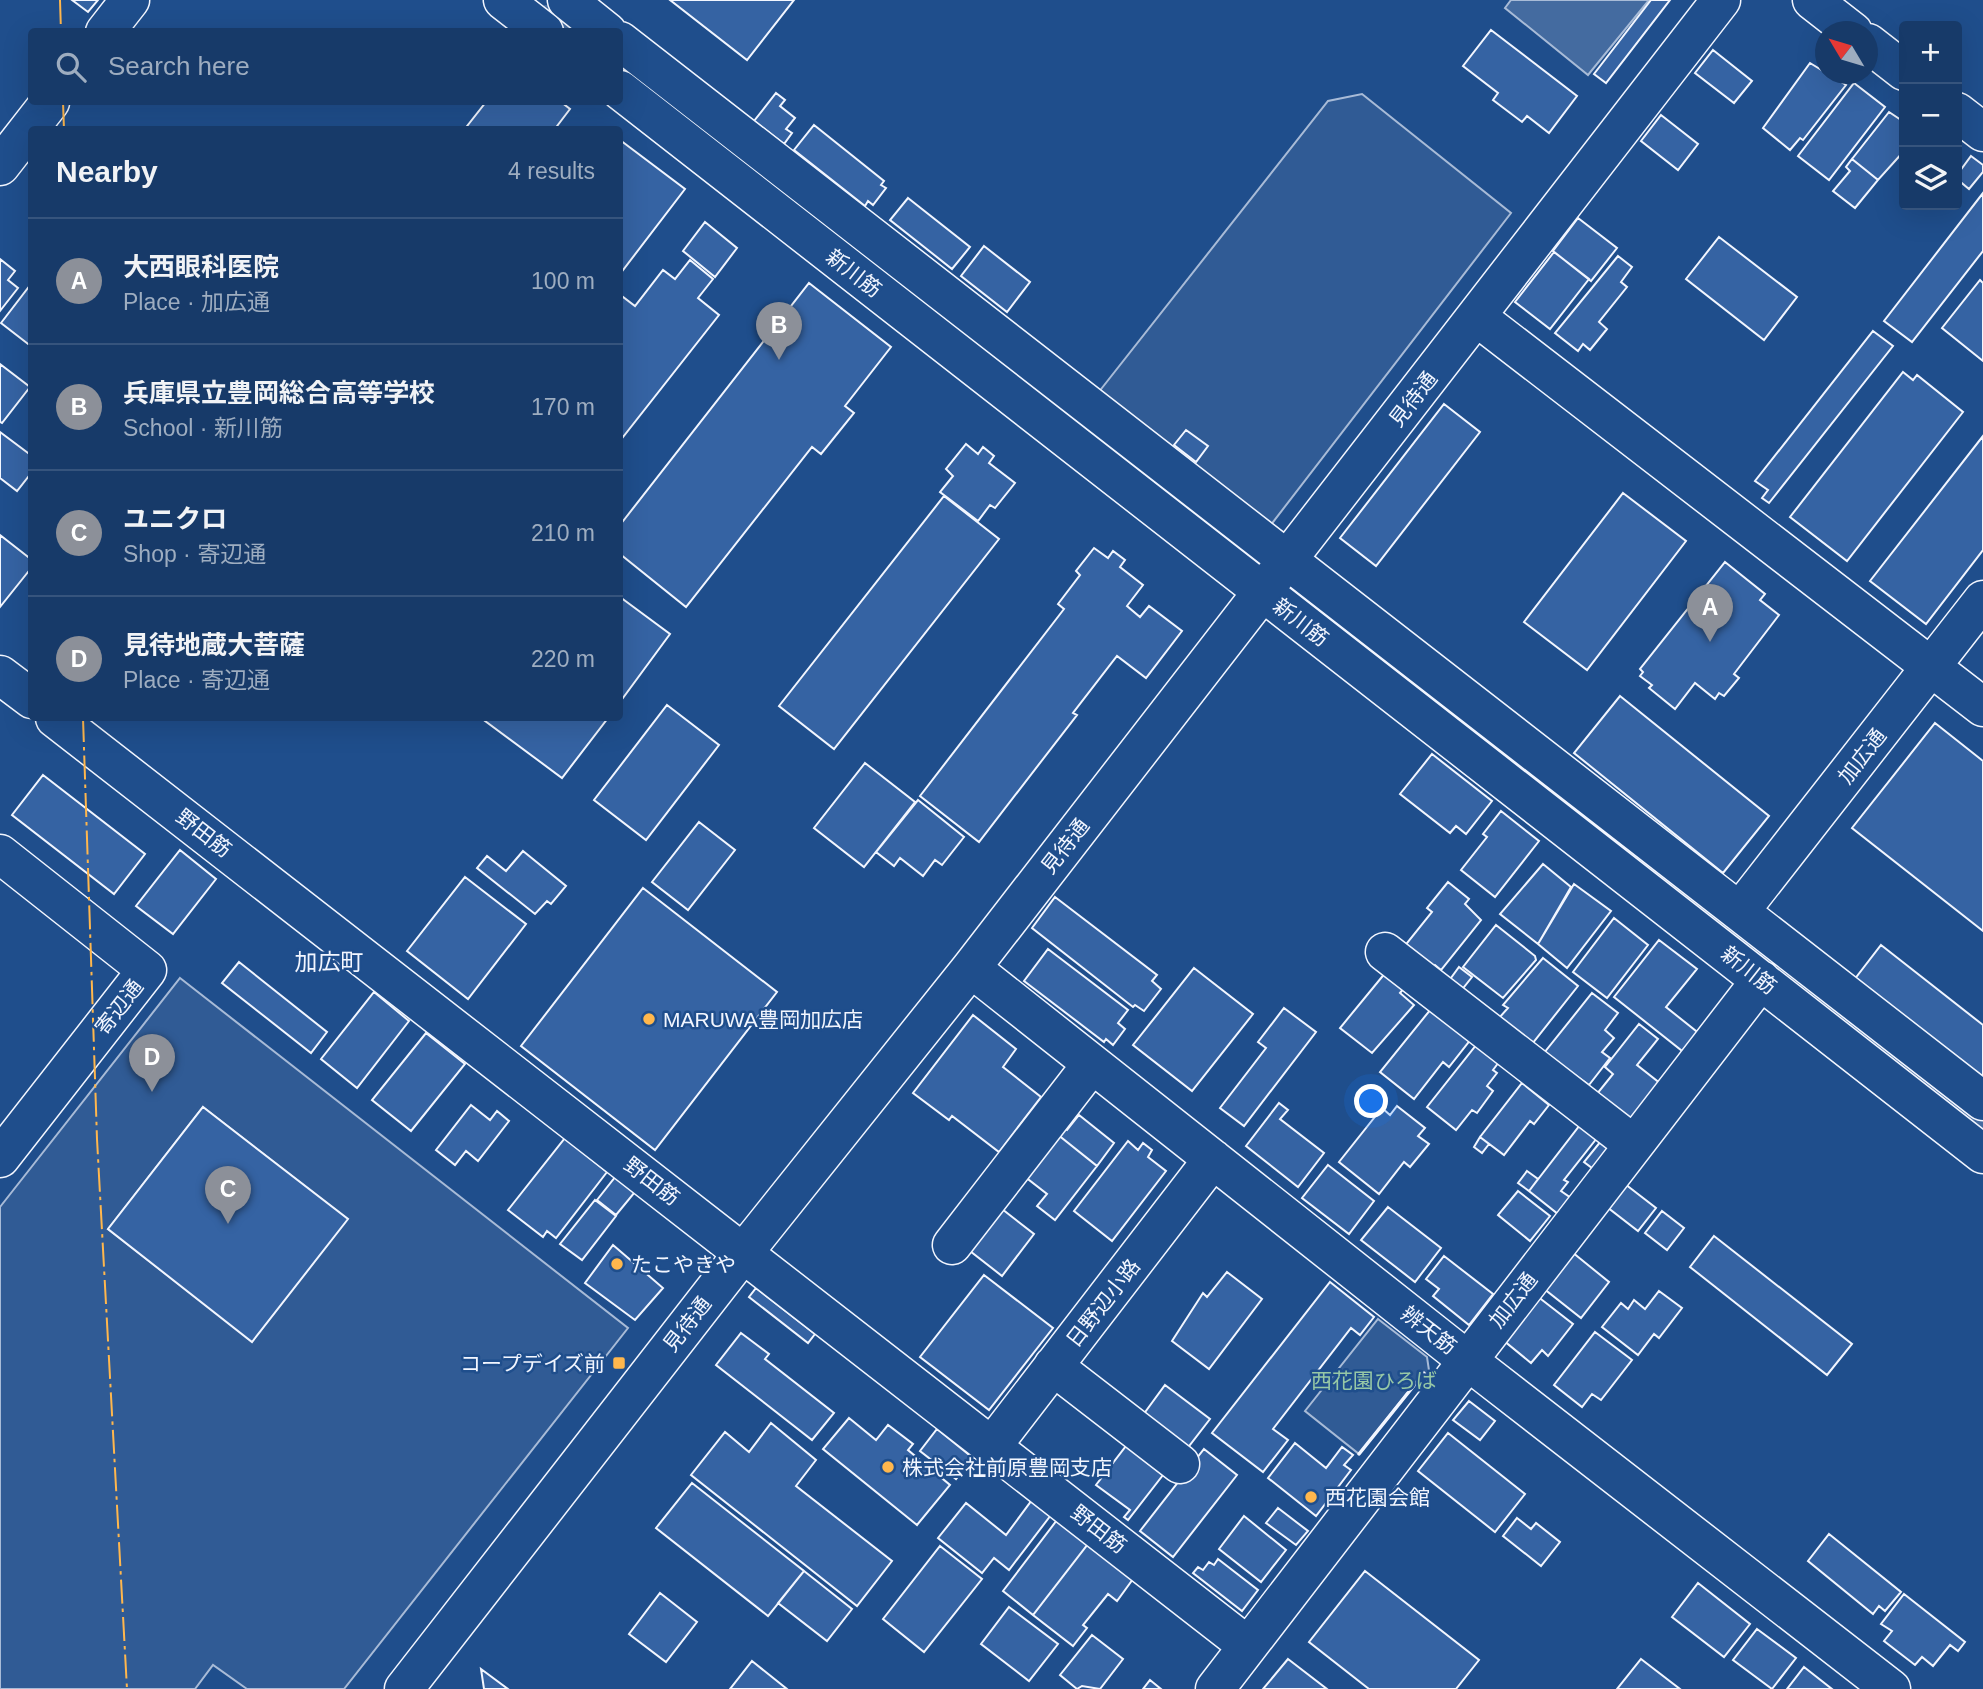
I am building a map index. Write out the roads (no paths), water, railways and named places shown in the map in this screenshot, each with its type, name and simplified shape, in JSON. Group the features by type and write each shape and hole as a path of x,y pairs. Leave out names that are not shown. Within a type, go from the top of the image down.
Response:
{"street":[{"path":"108,28 130,0"},
{"path":"503,0 539,28"},
{"path":"567,0 602,28"},
{"name":"見待通","path":"404,1689 744,1252 971,968 1721,0"},
{"path":"1812,0 1839,21"},
{"name":"新川筋","path":"623,44 714,140 1262,592 1983,1154"},
{"path":"1878,51 1899,67"},
{"name":"新川筋","path":"623,92 714,140 1286,561 1983,1101"},
{"path":"1962,116 1983,132"},
{"path":"0,166 28,133"},
{"path":"1476,317 1983,707"},
{"name":"加広通","path":"1740,911 1983,600"},
{"path":"0,675 28,696"},
{"name":"野田筋","path":"59,721 1248,1646"},
{"name":"寄辺通","path":"0,854 147,970 0,1158"},
{"path":"1385,952 1633,1144"},
{"name":"辨天筋","path":"971,968 1467,1360 1891,1689"},
{"name":"加広通","path":"1215,1689 1761,980"},
{"path":"952,1245 1092,1064"},
{"name":"日野辺小路","path":"992,1446 1213,1159"},
{"path":"1054,1366 1180,1464"}],"waterway":[{"path":"546,10 569,28"},
{"path":"623,69 639,82"},
{"path":"978,345 1259,562"},
{"path":"1280,579 1983,1126"}],"place":[{"name":"兵庫県立豊岡総合高等学校","path":"779,360"},
{"name":"大西眼科医院","path":"1710,642"},
{"name":"MARUWA豊岡加広店","path":"649,1019"},
{"name":"見待地蔵大菩薩","path":"152,1092"},
{"name":"ユニクロ","path":"228,1224"},
{"name":"たこやきや","path":"617,1264"},
{"name":"コープデイズ前","path":"619,1363"},
{"name":"株式会社前原豊岡支店","path":"888,1467"},
{"name":"西花園会館","path":"1311,1497"}],"district":[{"name":"加広町","path":"329,962"}],"park label":[{"name":"西花園ひろば","path":"1374,1380"}]}
